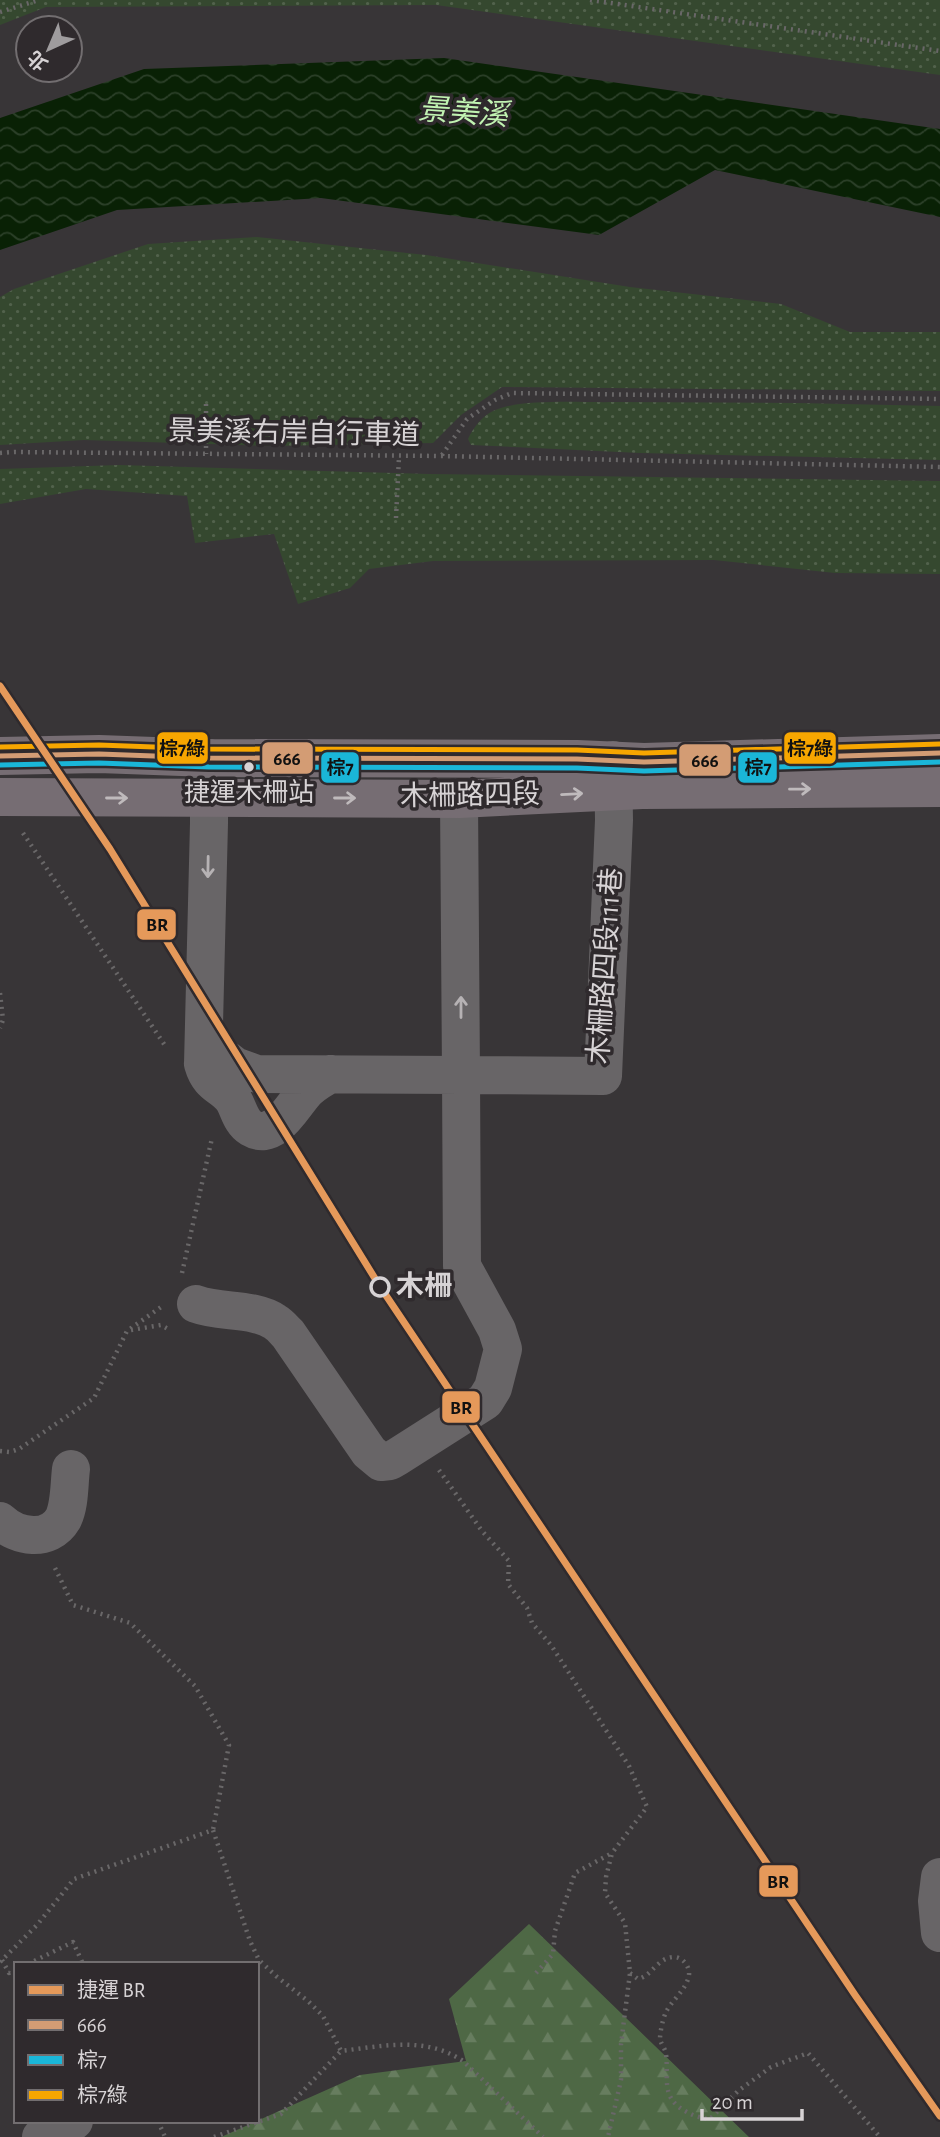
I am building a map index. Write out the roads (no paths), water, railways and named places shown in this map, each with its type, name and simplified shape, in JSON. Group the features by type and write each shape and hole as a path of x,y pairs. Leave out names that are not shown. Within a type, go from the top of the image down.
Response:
{"main road":[{"name":"木柵路四段","path":"0,797 459,799 614,776 643,762 940,753"},
{"name":"木柵路四段","path":"0,756 99,754 940,788"}],"street":[{"path":"209,758 203,1064 212,1083 228,1094 250,1128 258,1130 268,1130 278,1125 308,1089 331,1074"},
{"name":"木柵路四段111巷","path":"461,1075 603,1076 614,776"},
{"path":"180,1309 208,1309 258,1315 274,1321 288,1334 369,1452 381,1462 390,1461 485,1401 493,1388 503,1349 497,1330 462,1266 459,799"},
{"path":"203,1064 210,1057 222,1056 246,1071 257,1074 461,1075"},
{"path":"246,1071 250,1128"},
{"path":"0,1521 16,1532 36,1536 49,1531 62,1521 71,1469"},
{"path":"940,1877 937,1901 940,1933"},
{"path":"41,2137 70,2123"}],"water":[{"name":"景美溪","path":"444,58 940,129 940,217 715,170 599,235 321,198 117,210 0,250 0,118 144,69"}],"metro line":[{"name":"BR","path":"0,686 110,849 379,1285 855,1995 940,2116"}],"place":[{"name":"捷運木柵站","path":"249,767"},
{"name":"木柵","path":"380,1287"}]}
